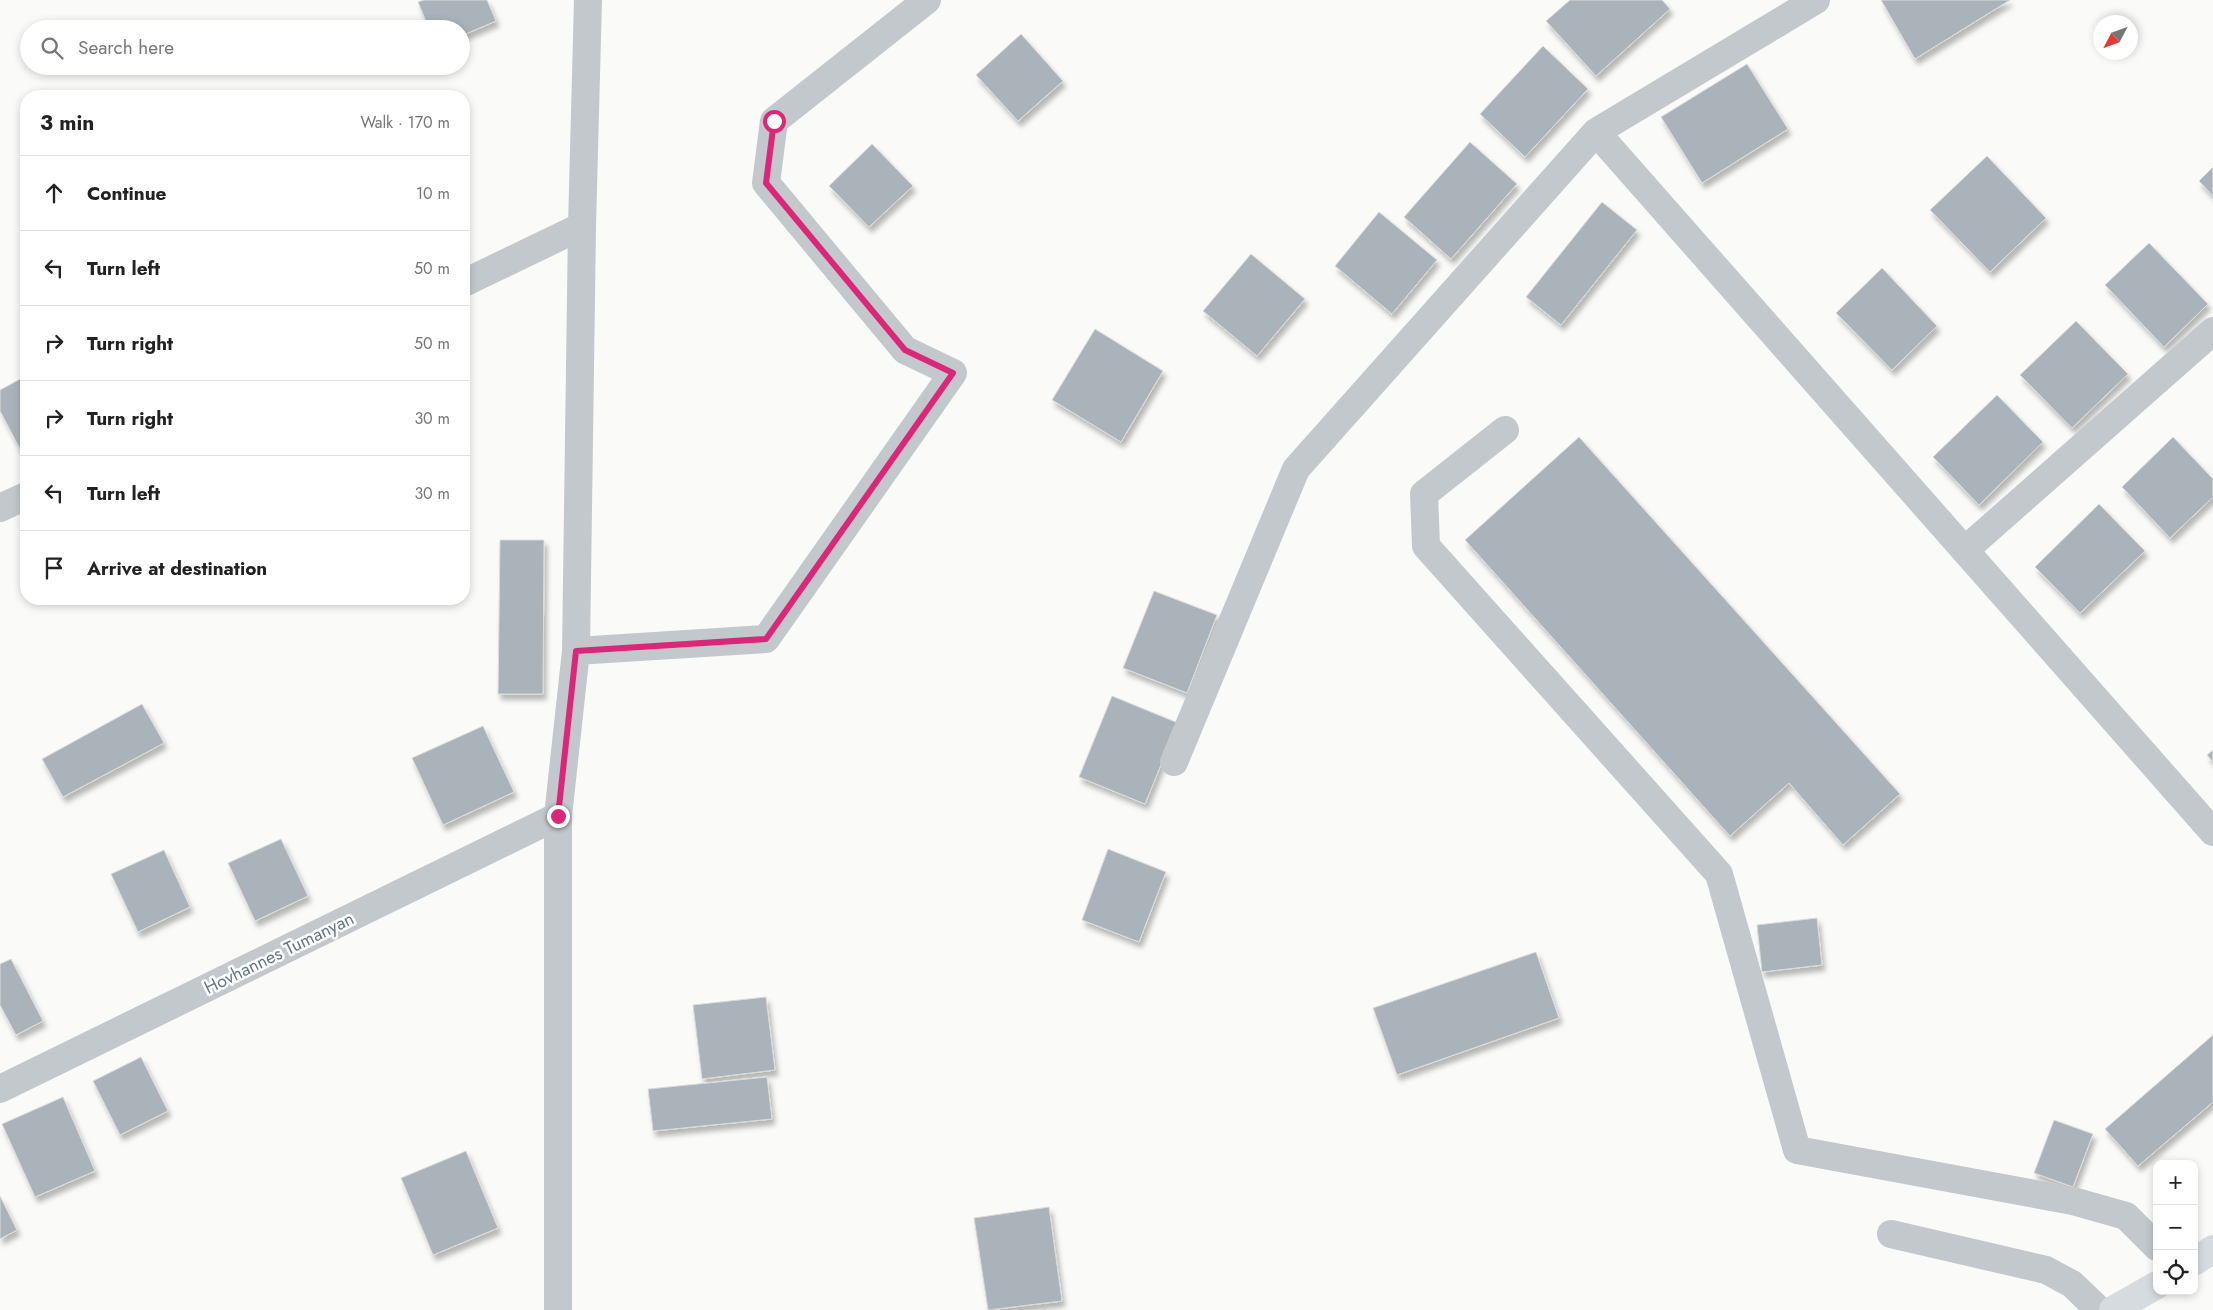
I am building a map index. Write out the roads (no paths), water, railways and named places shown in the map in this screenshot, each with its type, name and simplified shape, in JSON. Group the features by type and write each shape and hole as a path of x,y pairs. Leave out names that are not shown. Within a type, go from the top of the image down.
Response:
{"main road":[{"path":"2114,1310 2153,1286"}],"street":[{"path":"558,1310 558,816 576,651 582,226 588,0"},
{"path":"576,651 766,639 953,373 905,350 766,183 774,121 927,0"},
{"path":"1174,762 1296,470 1596,132 1816,0"},
{"path":"1596,132 2213,832"},
{"path":"470,280 582,226"},
{"path":"1965,550 2213,331"},
{"path":"1504,430 1424,494 1426,546 1719,874 1797,1150 2073,1201 2126,1216 2153,1243"},
{"path":"0,508 20,499"},
{"name":"Hovhannes Tumanyan","path":"0,1089 558,816"},
{"path":"1891,1234 2046,1270 2072,1284 2099,1310"}]}
